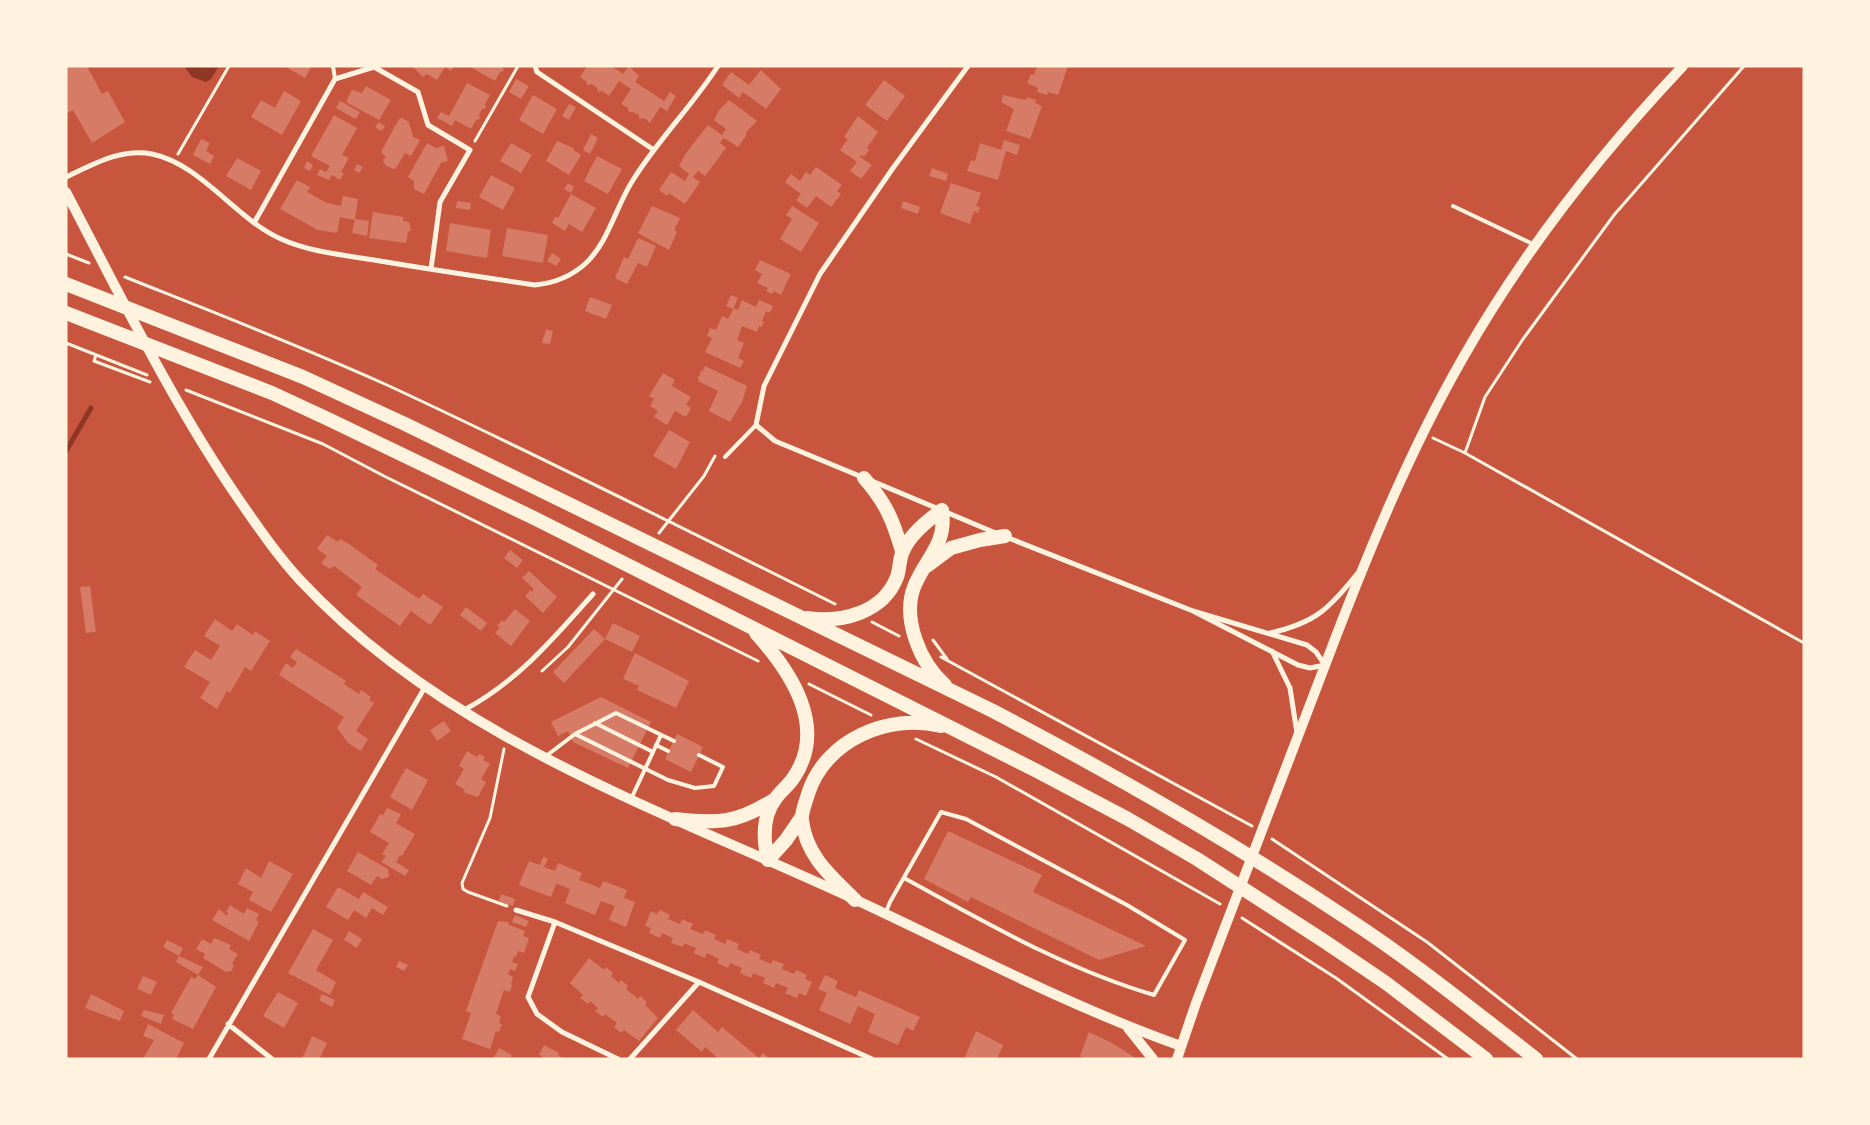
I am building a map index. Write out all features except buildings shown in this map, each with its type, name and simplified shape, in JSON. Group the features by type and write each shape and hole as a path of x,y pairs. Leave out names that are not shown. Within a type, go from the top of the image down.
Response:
{"highway":[{"path":"66,284 303,377 405,424 957,694 1074,754 1151,796 1269,867 1407,959 1536,1059"},
{"path":"66,314 272,393 328,419 534,518 961,731 1128,819 1197,859 1371,972 1486,1059"},
{"path":"797,616 832,620 856,615 882,600 898,576 902,551 893,519 878,494 864,478"},
{"path":"902,551 917,532 942,510"},
{"path":"942,510 944,530 914,588 911,621 925,660 935,675 957,694"},
{"path":"925,568 951,548 972,541 1005,536"},
{"path":"750,626 797,688 805,709 806,744 794,777 775,799 765,822 763,840 768,860"},
{"path":"768,860 786,840 801,818 811,786 819,770 833,752 855,736 893,726 919,722 961,731"},
{"path":"675,819 711,823 734,819 749,814 775,799"},
{"path":"801,818 811,851 820,866 856,900"}],"main road":[{"path":"1177,1059 1297,734 1364,566 1423,433 1464,356 1535,245 1590,172 1650,100 1682,66"},
{"path":"66,192 192,426 270,543 298,577 328,608 384,657 461,711 631,799 856,900 1064,999 1128,1027 1181,1046"},
{"path":"1128,1027 1153,1059"}],"street":[{"path":"534,66 537,72 654,150"},
{"path":"66,177 107,159 130,152 154,154 192,173 254,223 272,234 308,248 535,285 554,283 576,271 596,252 633,180 718,66"},
{"path":"968,66 893,168 820,274 764,386 756,426 775,441 1193,611 1307,645 1316,652 1325,665 1310,668 1298,665 1193,611"},
{"path":"254,223 335,79 374,67 418,92 428,125 470,150 440,202 431,269"},
{"path":"1268,633 1310,621 1340,595 1364,566"},
{"path":"461,711 476,703 538,656 593,594"},
{"path":"1271,651 1290,688 1297,734"},
{"path":"209,1059 425,687"},
{"path":"516,910 555,922 699,982 872,1059"},
{"path":"555,922 528,997 537,1014 562,1032 618,1059"},
{"path":"630,1059 699,982"},
{"path":"228,1024 272,1059"}],"lane":[{"path":"333,66 335,79"},
{"path":"1453,206 1535,245"},
{"path":"725,457 756,426"},
{"path":"546,756 575,734 616,713 674,741"},
{"path":"594,723 653,752"},
{"path":"575,734 668,780 694,788 714,786 723,766 699,755"},
{"path":"631,799 661,735"},
{"path":"656,745 668,751"},
{"path":"885,914 904,878 941,812 966,819 1127,905 1185,940 1154,995 1116,984 1035,948 904,878"}],"path":[{"path":"173,162 230,66"},
{"path":"470,150 518,66"},
{"path":"1465,453 1485,396 1523,339 1614,215 1744,66"},
{"path":"174,296 385,385 546,459 836,605 843,605"},
{"path":"66,343 101,357"},
{"path":"96,355 94,361 150,382"},
{"path":"236,410 323,444 762,663"},
{"path":"1423,433 1465,453 1804,643"},
{"path":"694,488 717,453"},
{"path":"864,619 908,640"},
{"path":"542,670 568,647 589,622"},
{"path":"931,637 948,660"},
{"path":"787,673 920,741 996,776 1222,906"},
{"path":"510,737 501,759 490,818 462,883 463,889 468,892 516,910"},
{"path":"911,739 920,741"},
{"path":"1237,915 1336,978 1448,1059"}],"shaded area":[{"path":"184,66 219,66 211,79 206,82 192,77"}],"waterway":[{"path":"66,451 91,408"}]}
